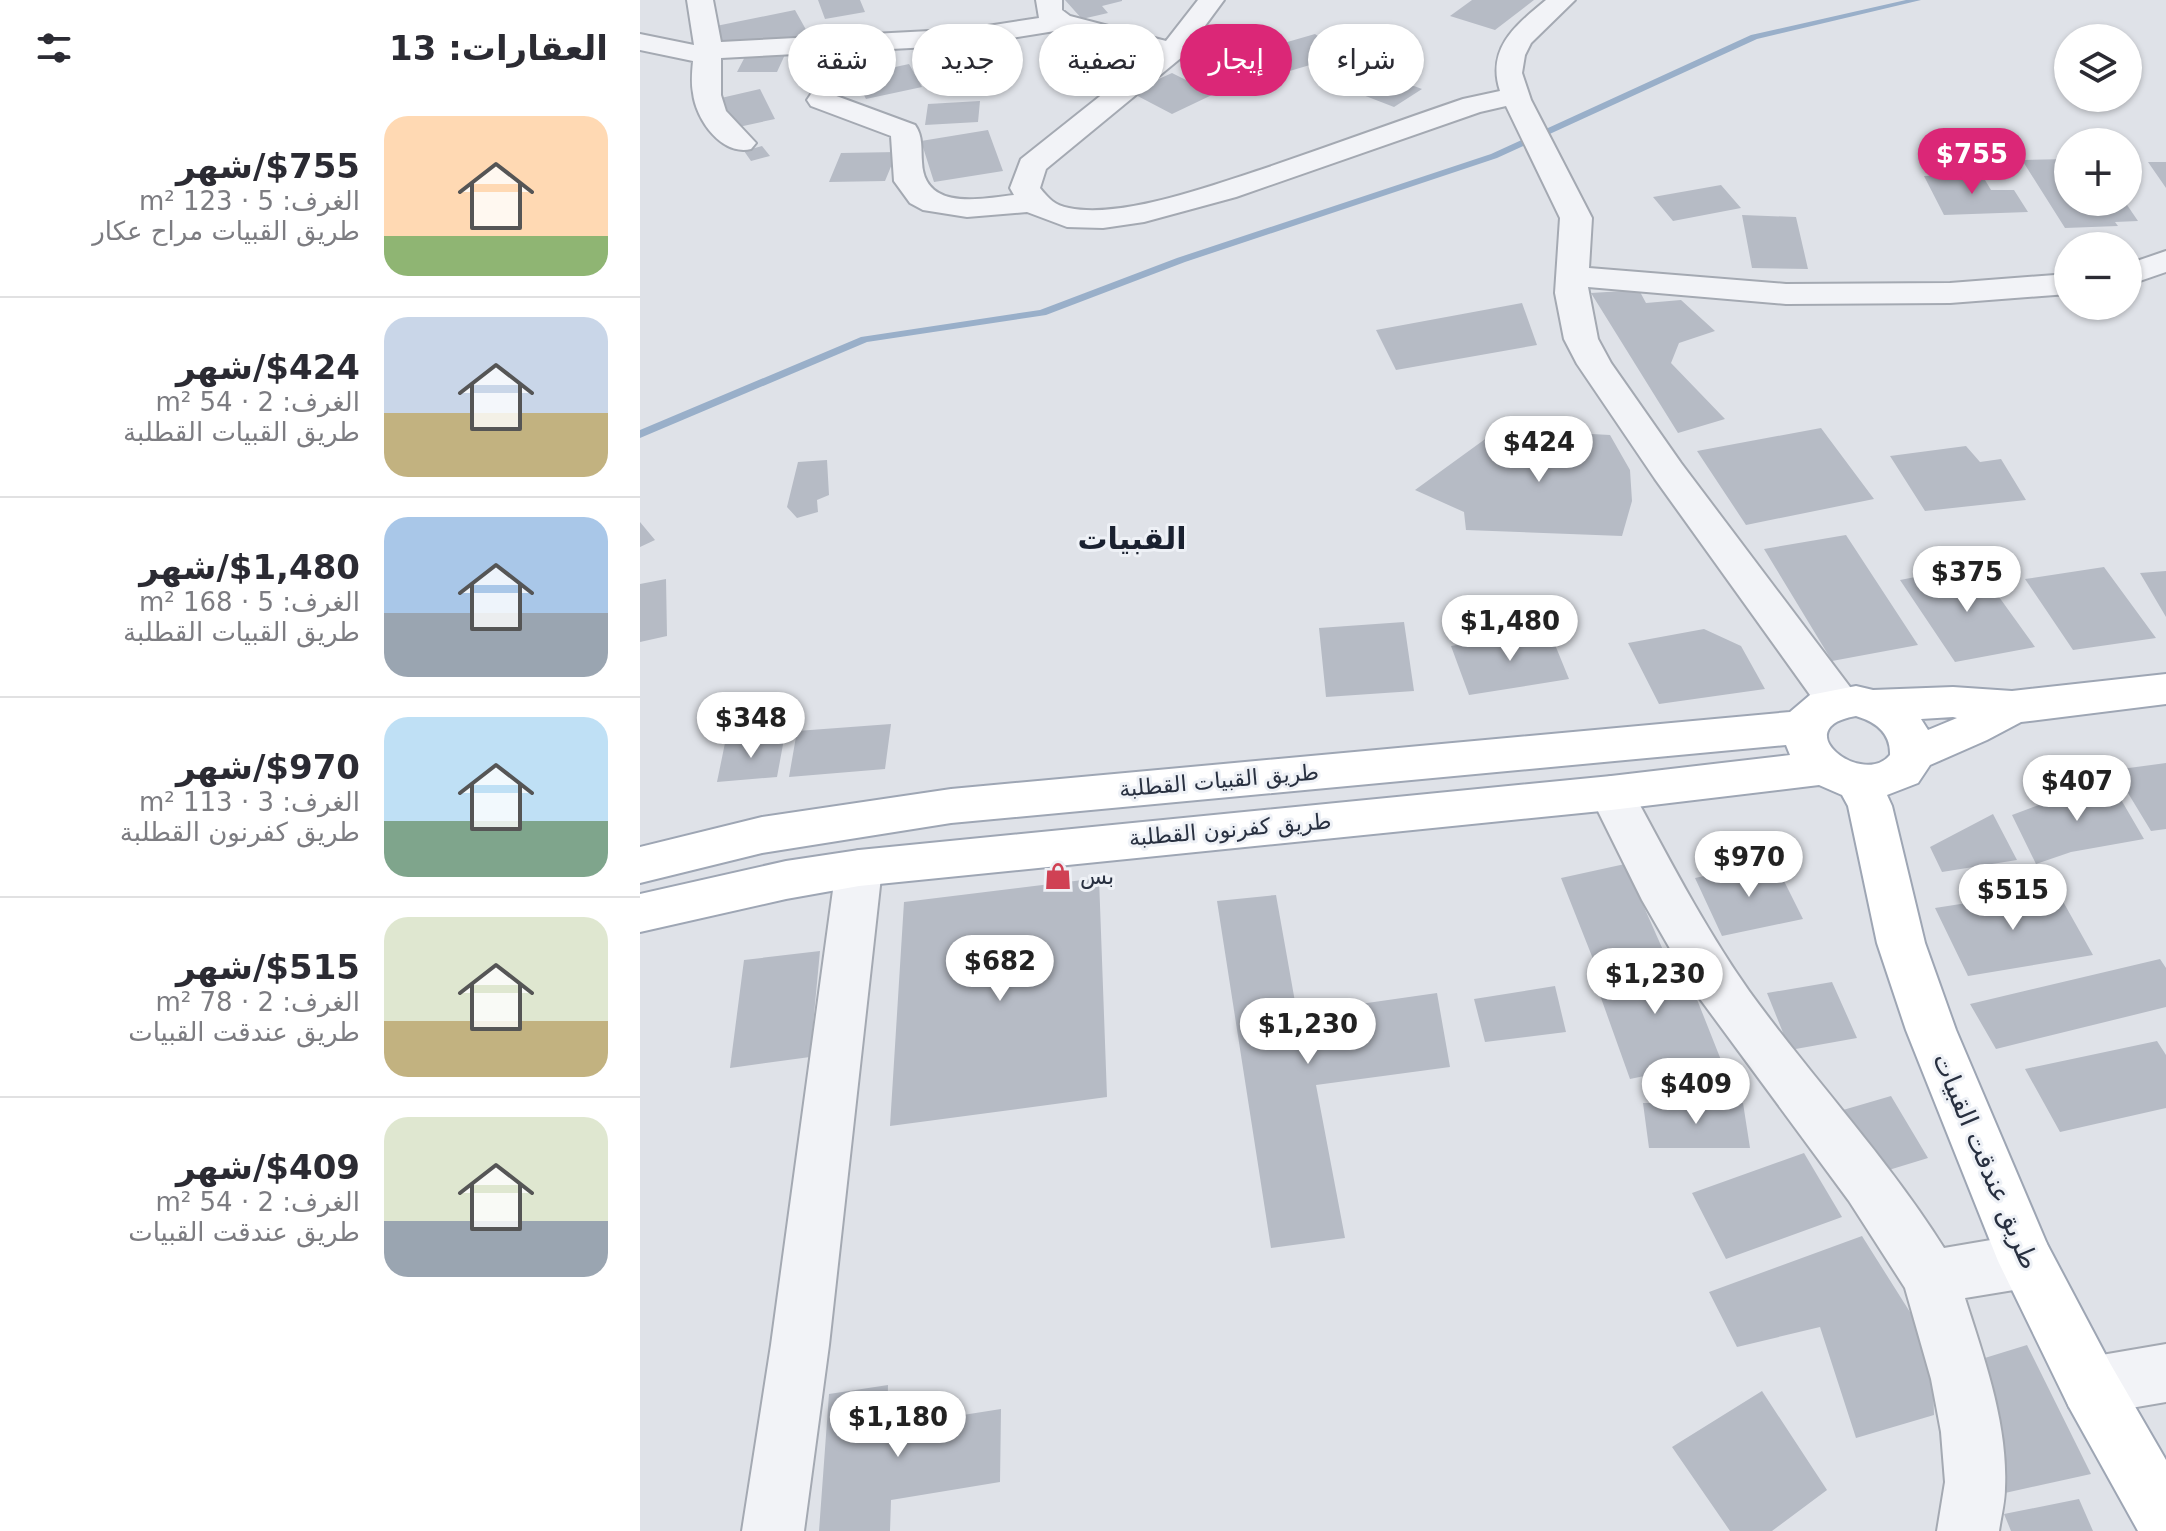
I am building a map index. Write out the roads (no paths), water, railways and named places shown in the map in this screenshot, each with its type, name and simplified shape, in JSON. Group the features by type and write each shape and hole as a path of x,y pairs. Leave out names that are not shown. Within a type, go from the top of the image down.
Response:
{"main road":[{"path":"1856,704 1904,726 1912,740 1913,754 1907,767 1895,777 1877,782 1840,775 1810,755 1803,741 1803,727 1810,715 1822,706 1856,704 1953,702 2012,707 2166,689"},
{"path":"1913,754 1972,729 2012,707"},
{"name":"طريق القبيات القطلبة","path":"640,865 762,835 951,806 1803,727"},
{"name":"طريق كفرنون القطلبة","path":"640,913 786,880 859,868 1062,845 1611,793 1840,775"},
{"name":"طريق عندقت القبيات","path":"1840,775 1870,806 1898,930 1931,1030 2026,1261 2090,1386 2166,1520"}],"street":[{"path":"700,0 707,18 704,96 722,129 741,143"},
{"path":"1211,0 1172,51 1090,121 1032,165 1025,188 1031,202 1044,211 1075,218 1154,211 1216,194 1473,105 1516,98"},
{"path":"1562,0 1531,26 1511,55 1508,73 1516,98 1574,213 1573,310 1588,354 1685,495 1856,704"},
{"path":"640,42 708,54 968,37 1055,11 1172,51"},
{"path":"821,100 905,131 909,148 909,179 912,188 925,200 962,207 1031,202"},
{"path":"2142,270 2166,261"},
{"path":"1572,276 1786,294 1950,293 2054,285"},
{"path":"1611,793 1653,881 1685,935 1752,1034 1901,1226 1930,1277 1946,1325 1974,1448 1975,1485 1968,1531"},
{"path":"773,1531 800,1345 859,868"},
{"path":"1930,1277 2026,1261"},
{"path":"2090,1386 2166,1373"}],"waterway":[{"path":"640,434 865,339 1042,313 1181,260 1494,156 1754,37 1917,0"}],"place":[{"name":"بس","path":"1058,876"}],"district":[{"name":"القبيات","path":"1132,539"}]}
